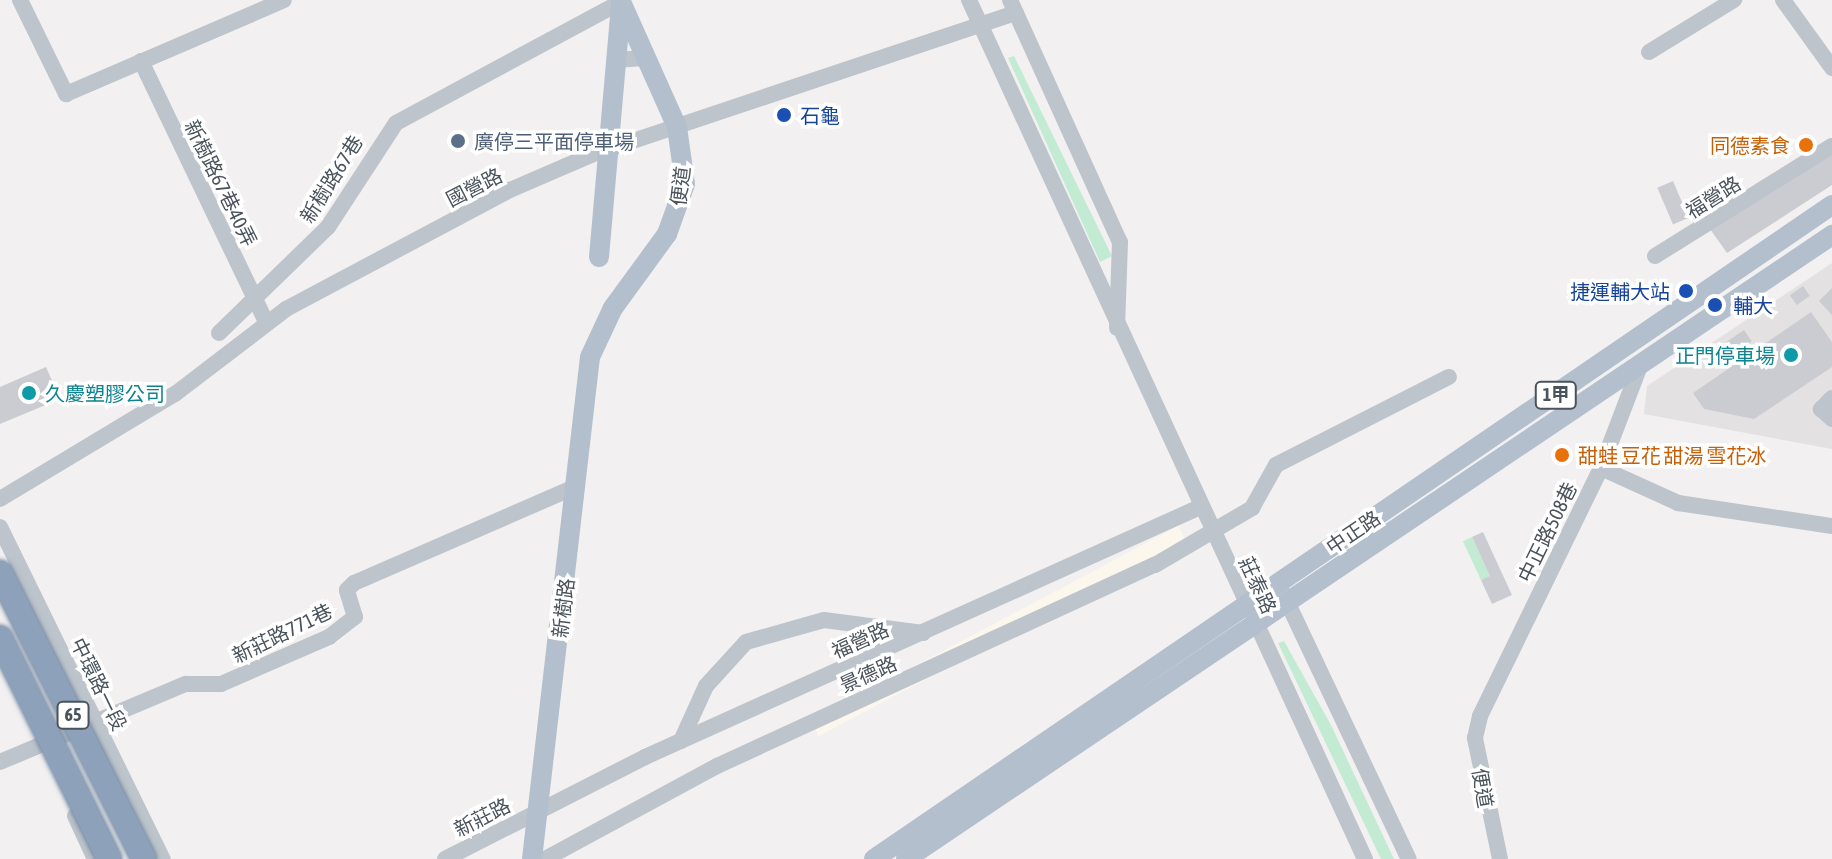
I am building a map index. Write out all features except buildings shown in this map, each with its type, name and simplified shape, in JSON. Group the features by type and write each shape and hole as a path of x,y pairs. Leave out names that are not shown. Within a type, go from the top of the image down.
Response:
{"highway":[{"name":"65","path":"0,573 144,859"},
{"name":"65","path":"0,638 109,859"}],"main road":[{"name":"便道","path":"590,357 680,209 685,161 677,127 621,1"},
{"path":"599,257 621,1"},
{"name":"中正路","path":"874,859 1832,205"},
{"name":"中正路","path":"906,859 1832,235"},
{"name":"新樹路","path":"532,859 590,357"}],"street":[{"path":"20,0 66,94 284,0"},
{"name":"莊泰路","path":"969,0 1254,626 1365,859"},
{"path":"1649,52 1734,0"},
{"path":"1783,0 1832,68"},
{"name":"新樹路67巷","path":"219,333 253,295 328,227 378,142 419,104 621,1"},
{"name":"莊泰路","path":"1013,7 1120,242 1117,328"},
{"name":"國營路","path":"0,499 175,394 266,322 510,190 609,149 982,28 1013,7"},
{"path":"616,60 647,58"},
{"name":"新樹路67巷40弄","path":"141,61 266,322"},
{"name":"福營路","path":"1655,256 1832,146"},
{"name":"中正路508巷","path":"1480,716 1601,468 1641,361"},
{"path":"1211,532 1252,508 1276,465 1449,377"},
{"path":"1601,468 1678,503 1832,526"},
{"name":"新莊路771巷","path":"95,720 186,684 221,684 329,637 355,617 347,590 354,583 577,486"},
{"name":"福營路","path":"538,810 681,741 1200,507"},
{"name":"中環路一段","path":"0,527 163,859"},
{"name":"景德路","path":"545,859 717,766 1120,583 1211,532"},
{"name":"莊泰路","path":"1277,581 1409,859"},
{"path":"681,741 706,686 746,642 824,620 924,633"},
{"path":"0,663 95,859"},
{"name":"便道","path":"1480,716 1475,738 1500,859"},
{"path":"0,762 95,720"},
{"path":"74,815 78,781 88,772 111,774 131,794"},
{"name":"新莊路","path":"445,859 538,810"}],"shaded area":[{"path":"1832,263 1832,449 1644,414 1647,386"},
{"path":"1178,526 1186,541 819,736 811,721"}],"green space":[{"path":"1014,56 1112,256 1100,262 1008,58"},
{"path":"1472,537 1490,576 1481,580 1463,541"},
{"path":"1284,641 1331,725 1394,859 1381,859 1278,643"}],"place":[{"name":"石龜","path":"784,115"},
{"name":"廣停三平面停車場","path":"458,141"},
{"name":"同德素食","path":"1806,145"},
{"name":"捷運輔大站","path":"1686,291"},
{"name":"輔大","path":"1715,305"},
{"name":"正門停車場","path":"1791,355"},
{"name":"久慶塑膠公司","path":"29,393"},
{"name":"甜蛙 豆花 甜湯 雪花冰","path":"1562,455"}]}
